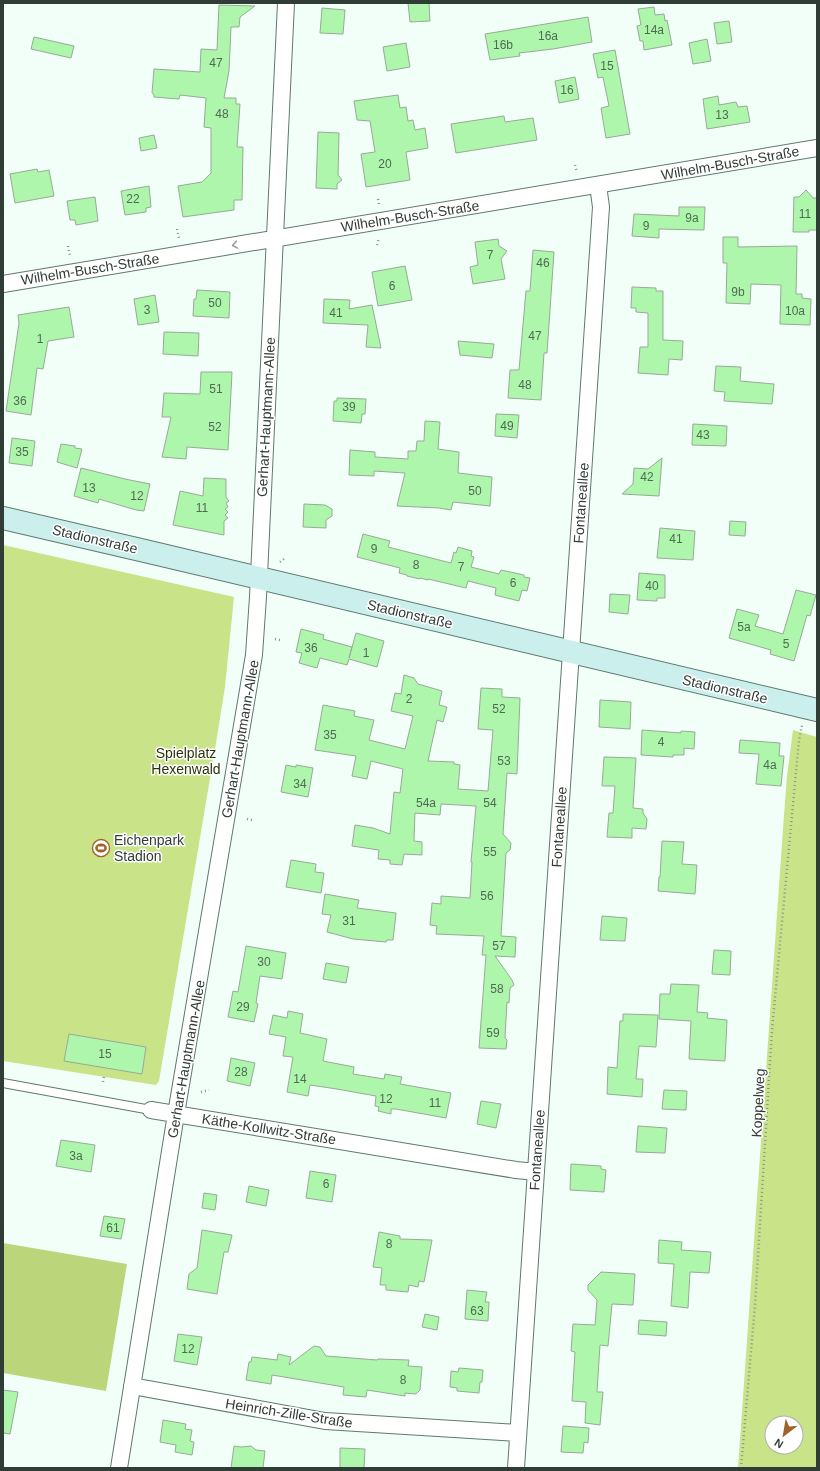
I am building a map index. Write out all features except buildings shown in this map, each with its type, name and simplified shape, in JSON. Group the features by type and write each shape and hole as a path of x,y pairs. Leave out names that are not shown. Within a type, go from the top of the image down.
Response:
{"street":[{"name":"Gerhart-Hauptmann-Allee","path":"119,1468 176,1114 254,655 259,578 286,3"},
{"name":"Wilhelm-Busch-Straße","path":"3,284 817,148"},
{"name":"Fontaneallee","path":"516,1468 601,207 598,185"},
{"name":"Stadionstraße","path":"3,518 817,710"},
{"name":"Käthe-Kollwitz-Straße","path":"151,1110 516,1170 536,1172"},
{"name":"Heinrich-Zille-Straße","path":"132,1386 325,1421 518,1433"}],"lane":[{"name":"Käthe-Kollwitz-Straße","path":"3,1083 151,1110"}],"path":[{"path":"280,562 285,558"},
{"path":"275,639 280,640"},
{"name":"Koppelweg","path":"741,1468 755,1306 770,1062 799,740"},
{"path":"247,819 252,820"},
{"path":"103,1082 104,1077"},
{"path":"201,1092 209,1090"}],"green space":[{"name":"Eichenpark Stadion","path":"3,545 234,597 225,687 159,1081 156,1085 3,1061"},
{"path":"793,730 817,737 817,1468 738,1468 784,815"},
{"path":"3,1243 127,1264 106,1391 3,1373"}],"place":[{"name":"Eichenpark Stadion","path":"101,848"}],"park label":[{"name":"Spielplatz Hexenwald","path":"186,762"}]}
